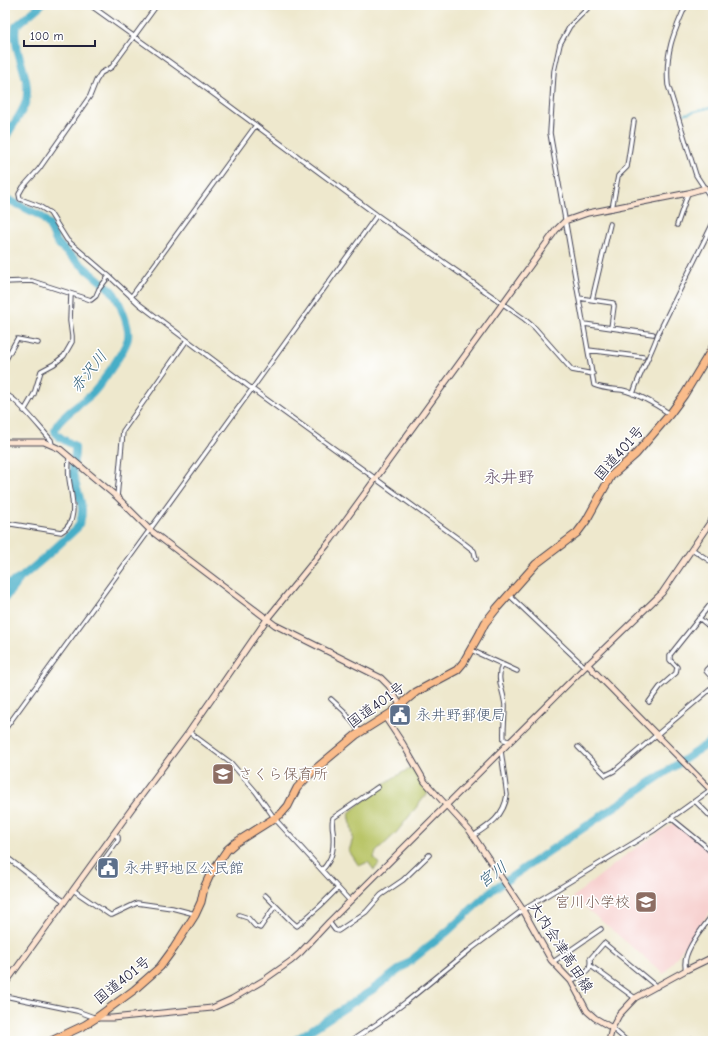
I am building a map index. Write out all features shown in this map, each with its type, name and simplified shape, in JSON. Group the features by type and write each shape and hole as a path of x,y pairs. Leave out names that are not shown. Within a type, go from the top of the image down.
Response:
{"highway":[{"name":"国道401号","path":"51,1041 85,1025 96,1018 134,990 160,967 174,948 195,914 201,902 204,888 210,875 227,850 235,843 284,812 297,788 308,776 360,732 385,717 416,692 457,670 471,650 485,623 536,564 577,533 611,476 636,454 670,414 713,347"}],"street":[{"path":"90,5 377,215 523,318 535,328 572,370 593,374"},
{"path":"157,5 112,67 101,73 90,96 38,169 23,187 19,194 20,198 50,212 67,240 139,304 252,389 376,478 474,551 476,558"},
{"path":"591,5 570,26 560,44 554,71 550,133 594,384 599,387 622,390 633,394 656,404 670,414"},
{"path":"686,5 672,36 667,58 668,85 696,175 705,188 705,191 713,201"},
{"path":"612,209 618,176 627,166 634,121"},
{"path":"131,296 256,125"},
{"path":"5,984 189,732 267,619 331,540 556,230 565,221 588,213 688,193 705,188"},
{"path":"677,226 688,193"},
{"path":"5,729 377,215"},
{"path":"633,394 641,371 653,350 658,334 713,223"},
{"path":"592,300 610,224"},
{"path":"5,282 32,281 91,300 96,296 99,289 109,276"},
{"path":"24,411 34,394 41,371 54,364 64,356 72,342 70,321 71,294"},
{"path":"579,298 613,303 611,328"},
{"path":"584,324 653,334"},
{"path":"5,361 17,339 38,343"},
{"path":"117,497 123,431 187,340"},
{"path":"588,350 643,357"},
{"path":"5,394 10,396 51,440 52,445"},
{"path":"5,442 41,442 52,445 69,456 117,497 150,530 267,619 280,628 381,678 389,686 400,705"},
{"path":"5,524 62,532 67,529 72,520 73,502 68,469 69,456"},
{"path":"5,996 77,1011 96,1018 112,1018 212,1008 232,999 258,984 300,953 329,922 510,741 662,593 713,518"},
{"path":"692,549 713,563"},
{"path":"351,1041 395,1011 471,949 523,910 647,835 712,789 586,666 509,595"},
{"path":"649,702 660,687 676,673 677,667 670,660 669,656 713,601"},
{"path":"699,618 712,628"},
{"path":"471,650 517,670"},
{"path":"502,664 499,679 505,706 504,740 510,741"},
{"path":"712,664 706,671 713,679"},
{"path":"578,747 606,775 614,771 658,737 713,687"},
{"path":"331,699 344,711 360,732"},
{"name":"大内会津高田線","path":"385,717 425,782 472,836 486,856 523,910 553,962 571,981 587,1011 595,1018 612,1028"},
{"path":"189,732 227,759 256,792 275,818 350,901"},
{"path":"472,836 497,819 501,814 506,800 507,795 501,751"},
{"path":"322,870 334,849 333,818 378,787"},
{"path":"695,801 713,819"},
{"path":"671,818 713,854"},
{"path":"98,868 118,840 118,837 114,834"},
{"path":"329,922 335,930 338,931 362,916 381,895 403,880 429,854"},
{"path":"5,856 65,902"},
{"path":"265,895 297,926 338,888"},
{"path":"73,890 110,915 137,903 172,908 195,914"},
{"path":"239,915 248,918 255,926 260,928 276,906"},
{"path":"686,970 684,965 685,958 693,942 713,914"},
{"path":"553,962 601,929"},
{"path":"571,981 589,970 591,966 590,959 604,943 657,987"},
{"path":"609,1041 612,1028 619,1015 635,998 713,957"},
{"path":"591,966 635,998"},
{"path":"612,1028 627,1041"}],"shaded area":[{"name":"宮川小学校","path":"675,822 703,845 713,857 713,908 664,974 573,897 626,855"}],"green space":[{"path":"412,768 430,790 396,833 376,852 374,858 379,864 374,870 368,862 359,866 349,851 353,838 349,813 387,782"}],"waterway":[{"name":"赤沢川","path":"5,139 24,106 27,92 24,73 16,44 16,26 41,5"},
{"path":"684,114 713,107"},
{"name":"赤沢川","path":"5,198 41,216 49,225 56,241 65,251 111,290 123,313 128,333 128,338 123,350 101,383 92,394 60,421 55,430 60,438 75,447 73,473 82,507 82,514 77,528 21,578 9,583 5,587"},
{"path":"5,598 19,580"},
{"name":"宮川","path":"294,1041 372,990 404,966 448,931 492,890 713,740"}],"place":[{"name":"永井野郵便局","path":"400,715"},
{"name":"さくら保育所","path":"223,774"},
{"name":"永井野地区公民館","path":"108,868"},
{"name":"宮川小学校","path":"646,902"}],"district":[{"name":"永井野","path":"509,477"}]}
